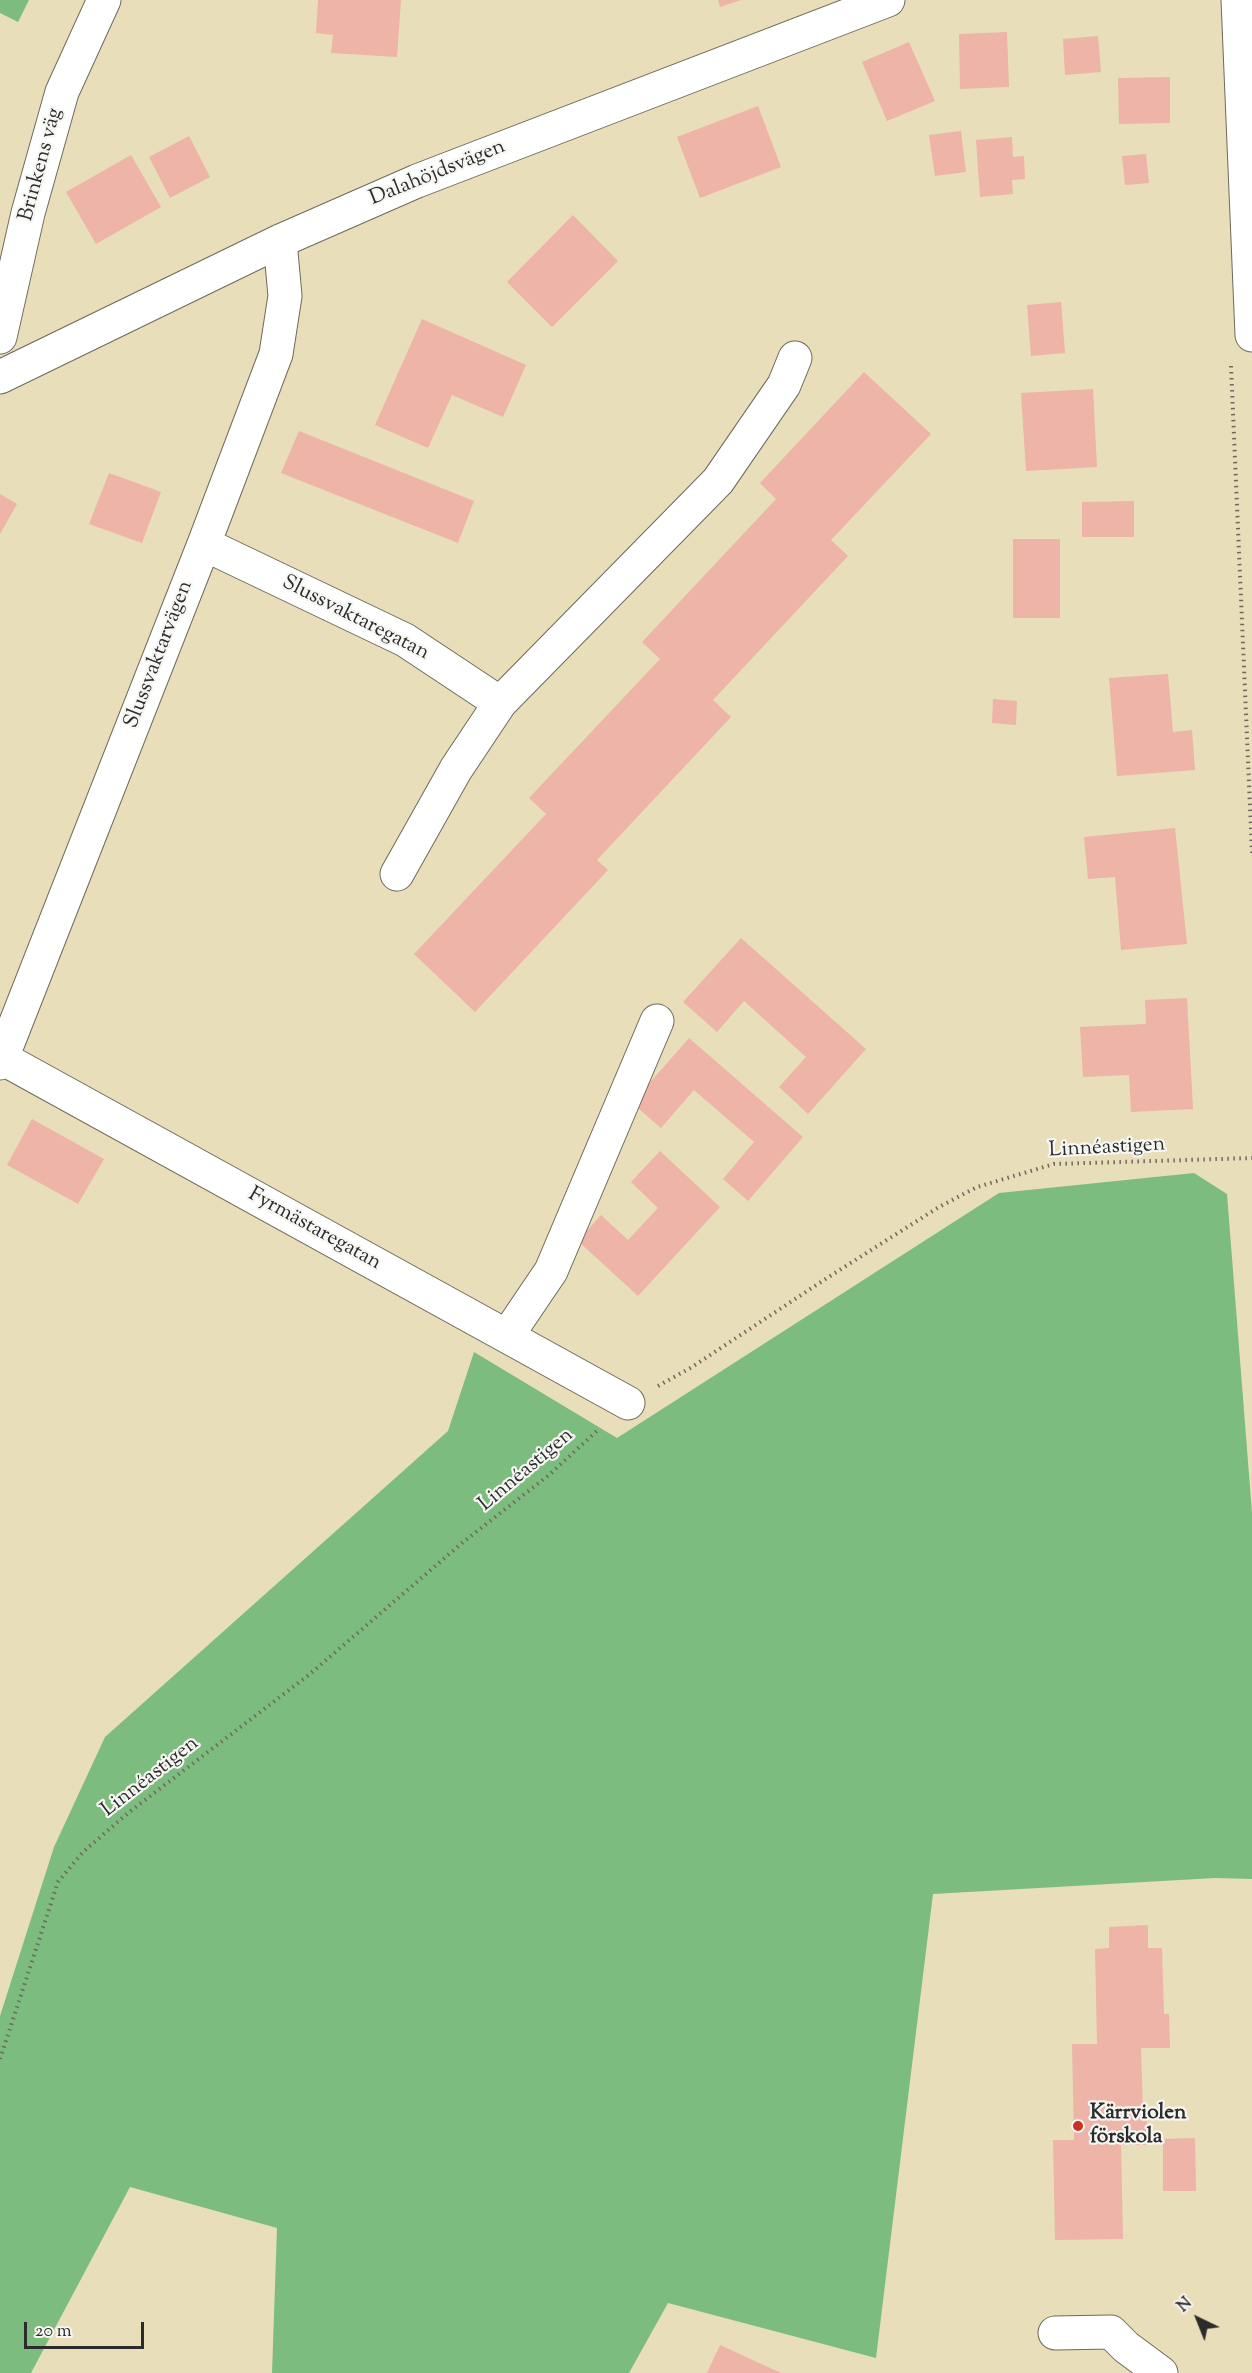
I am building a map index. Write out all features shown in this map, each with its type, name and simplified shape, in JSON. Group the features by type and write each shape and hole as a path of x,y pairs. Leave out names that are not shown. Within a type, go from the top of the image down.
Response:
{"street":[{"name":"Brinkens väg","path":"0,337 28,213 62,92 104,0"},
{"name":"Dalahöjdsvägen","path":"0,377 280,241 417,181 888,0"},
{"path":"1238,0 1239,130 1252,335"},
{"name":"Slussvaktarvägen","path":"1,1059 204,544 276,354 285,296 280,241"},
{"path":"397,874 456,769 500,703 718,481 784,385 795,358"},
{"name":"Slussvaktaregatan","path":"204,544 405,640 500,703"},
{"path":"507,1336 551,1271 657,1021"},
{"name":"Fyrmästaregatan","path":"1,1059 628,1403"},
{"path":"1055,2332 1111,2332 1126,2347 1161,2373"}],"path":[{"path":"1231,365 1252,853"},
{"name":"Linnéastigen","path":"0,2059 58,1882 83,1852 128,1813 310,1674 462,1543 549,1475 628,1403 692,1368 826,1278 939,1207 977,1187 1054,1164 1252,1158"}],"green space":[{"path":"0,0 29,0 18,22 0,13"},
{"path":"1194,1173 1227,1194 1252,1513 1252,1879 1215,1878 933,1894 876,2358 668,2303 629,2373 272,2373 277,2228 130,2187 31,2373 0,2373 0,2016 54,1847 105,1737 448,1431 474,1352 617,1438 999,1193"}],"building":[{"path":"318,0 401,0 397,57 331,53 333,35 316,33"},
{"path":"718,0 741,0 720,7"},
{"path":"1007,32 1009,87 960,89 959,34"},
{"path":"1098,36 1101,72 1065,75 1063,39"},
{"path":"909,42 935,101 887,121 862,62"},
{"path":"1170,77 1170,123 1119,124 1118,78"},
{"path":"758,106 781,167 700,198 677,137"},
{"path":"961,131 966,172 935,176 929,135"},
{"path":"189,136 210,177 170,198 149,157"},
{"path":"1012,137 1013,157 1024,156 1025,179 1012,180 1013,194 980,197 976,140"},
{"path":"1146,154 1149,183 1125,185 1122,156"},
{"path":"131,155 161,207 96,244 66,192"},
{"path":"573,215 618,261 552,327 507,282"},
{"path":"1061,302 1065,353 1031,356 1027,305"},
{"path":"422,319 526,365 503,417 452,395 428,448 375,425"},
{"path":"864,372 931,434 831,540 848,556 713,700 731,717 597,860 608,870 475,1012 414,954 546,814 529,798 660,659 642,642 776,499 760,483"},
{"path":"1093,389 1097,467 1026,471 1021,393"},
{"path":"299,431 474,501 458,543 281,473"},
{"path":"109,473 161,492 142,543 89,524"},
{"path":"0,494 17,504 0,534"},
{"path":"1134,501 1134,537 1082,537 1082,502"},
{"path":"1013,539 1060,539 1060,618 1013,618"},
{"path":"1168,674 1173,732 1192,730 1195,770 1117,776 1109,678"},
{"path":"993,699 1017,701 1016,725 992,723"},
{"path":"1175,828 1187,944 1121,950 1115,877 1088,879 1084,837"},
{"path":"741,938 866,1049 808,1114 779,1087 806,1057 744,1001 717,1032 683,1002"},
{"path":"1187,998 1193,1109 1131,1112 1129,1075 1083,1077 1080,1027 1146,1024 1145,1000"},
{"path":"689,1038 803,1137 748,1201 723,1179 754,1142 694,1090 661,1128 632,1103"},
{"path":"32,1119 104,1159 78,1204 7,1165"},
{"path":"660,1151 720,1207 638,1296 578,1241 601,1215 628,1240 658,1208 631,1182"},
{"path":"1148,1925 1148,1948 1162,1948 1164,2014 1169,2014 1170,2048 1141,2048 1143,2110 1147,2110 1147,2145 1121,2145 1123,2239 1055,2240 1053,2140 1074,2140 1072,2044 1097,2044 1095,1949 1109,1948 1109,1927"},
{"path":"1195,2138 1196,2191 1163,2191 1163,2139"},
{"path":"720,2345 781,2373 707,2373"}],"place":[{"name":"Kärrviolen förskola","path":"1078,2126"}]}
